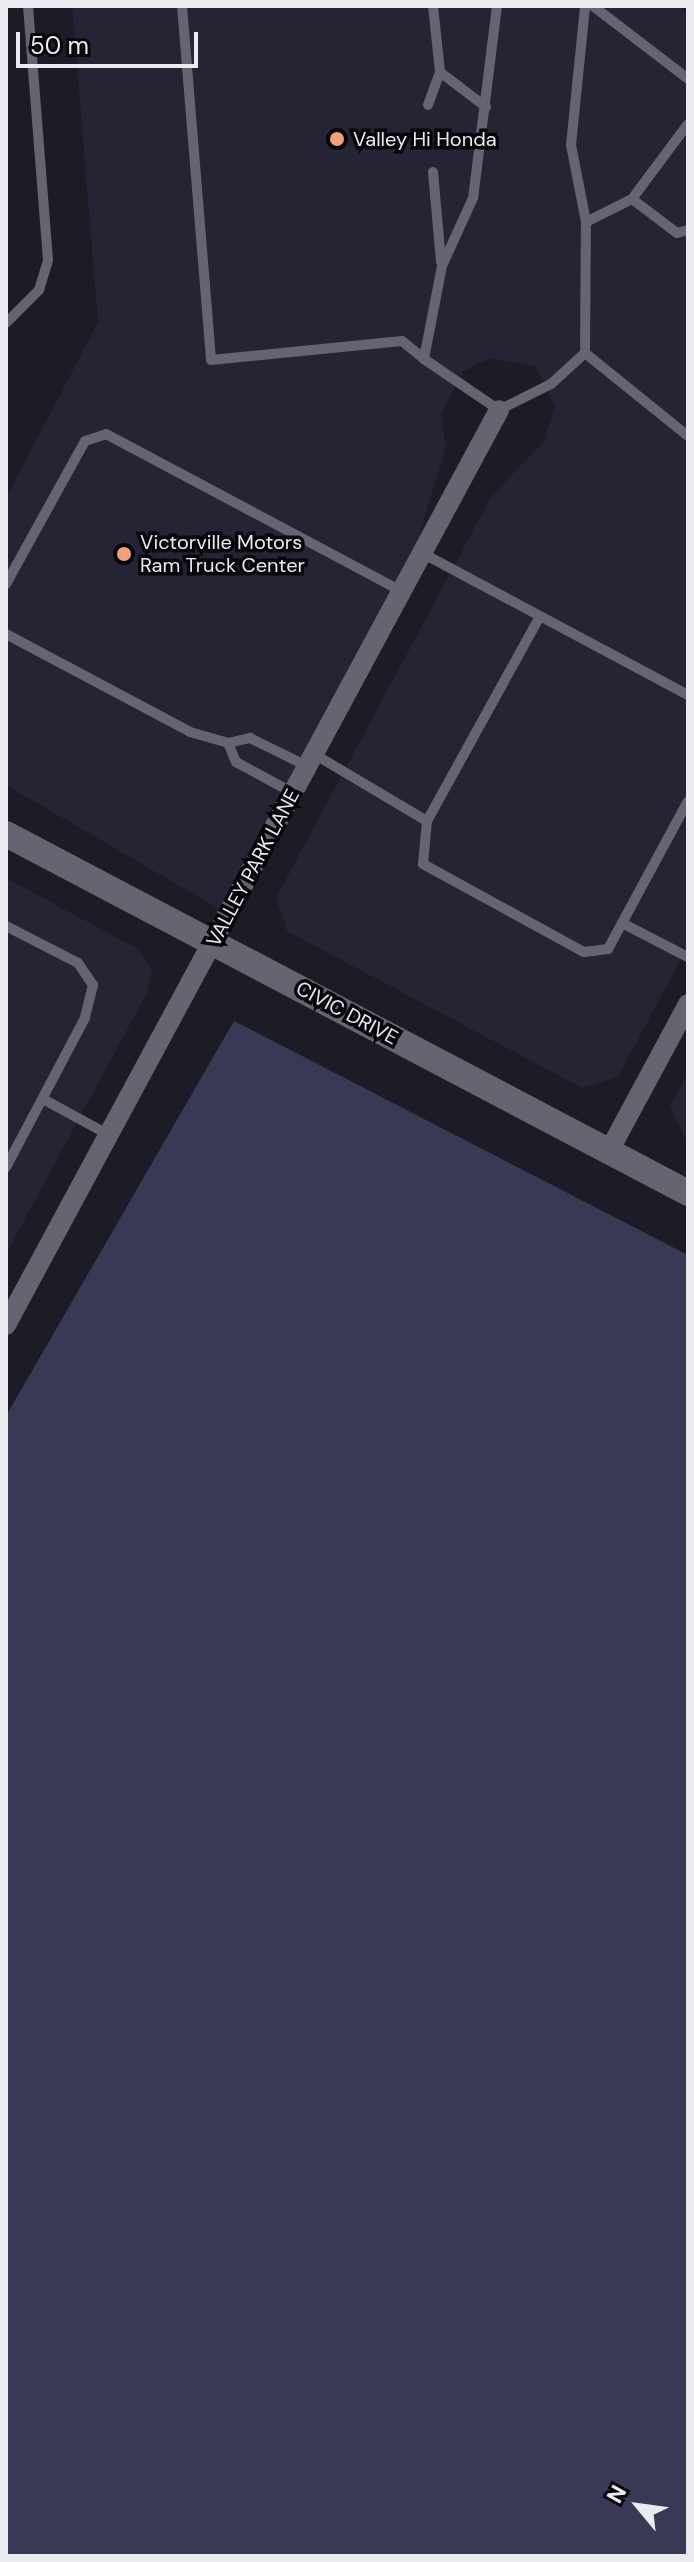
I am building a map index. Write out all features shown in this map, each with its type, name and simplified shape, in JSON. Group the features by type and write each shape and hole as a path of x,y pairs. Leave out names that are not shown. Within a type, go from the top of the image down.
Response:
{"street":[{"name":"VALLEY PARK LANE","path":"6,1325 499,410"},
{"name":"CIVIC DRIVE","path":"6,834 688,1193"},
{"path":"609,1151 688,1004"}],"lane":[{"path":"6,323 39,290 48,260 28,6"},
{"path":"182,6 211,360 402,341 499,410 551,384 585,353 586,222 571,145 585,6"},
{"path":"428,105 440,72 433,6"},
{"path":"424,359 442,266 473,198 497,6"},
{"path":"593,6 688,79"},
{"path":"440,72 486,107"},
{"path":"586,222 632,199 688,124"},
{"path":"433,172 442,266"},
{"path":"632,199 677,233 688,230"},
{"path":"585,353 688,436"},
{"path":"6,584 85,441 106,434 401,591"},
{"path":"422,553 688,695"},
{"path":"539,618 427,821 423,864 584,952 608,949 688,801"},
{"path":"6,634 190,732 228,743 250,738 311,760 427,821"},
{"path":"228,743 236,762 293,793"},
{"path":"622,923 688,957"},
{"path":"6,926 78,963 93,985 43,1099 6,1167"},
{"path":"43,1099 109,1135"}],"shaded area":[{"path":"72,6 678,6 688,14 688,946 618,1077 582,1088 287,931 276,898 491,497 544,441 555,407 536,367 490,358 464,371 441,414 446,447 416,546 221,910 6,785 6,498 98,322"},
{"path":"6,878 138,949 152,969 147,993 6,1254"},
{"path":"234,1021 688,1255 688,2556 6,2556 6,1416"},
{"path":"688,1074 688,1145 670,1106"}],"place":[{"name":"Valley Hi Honda","path":"337,139"},
{"name":"Victorville Motors Ram Truck Center","path":"124,554"}]}
